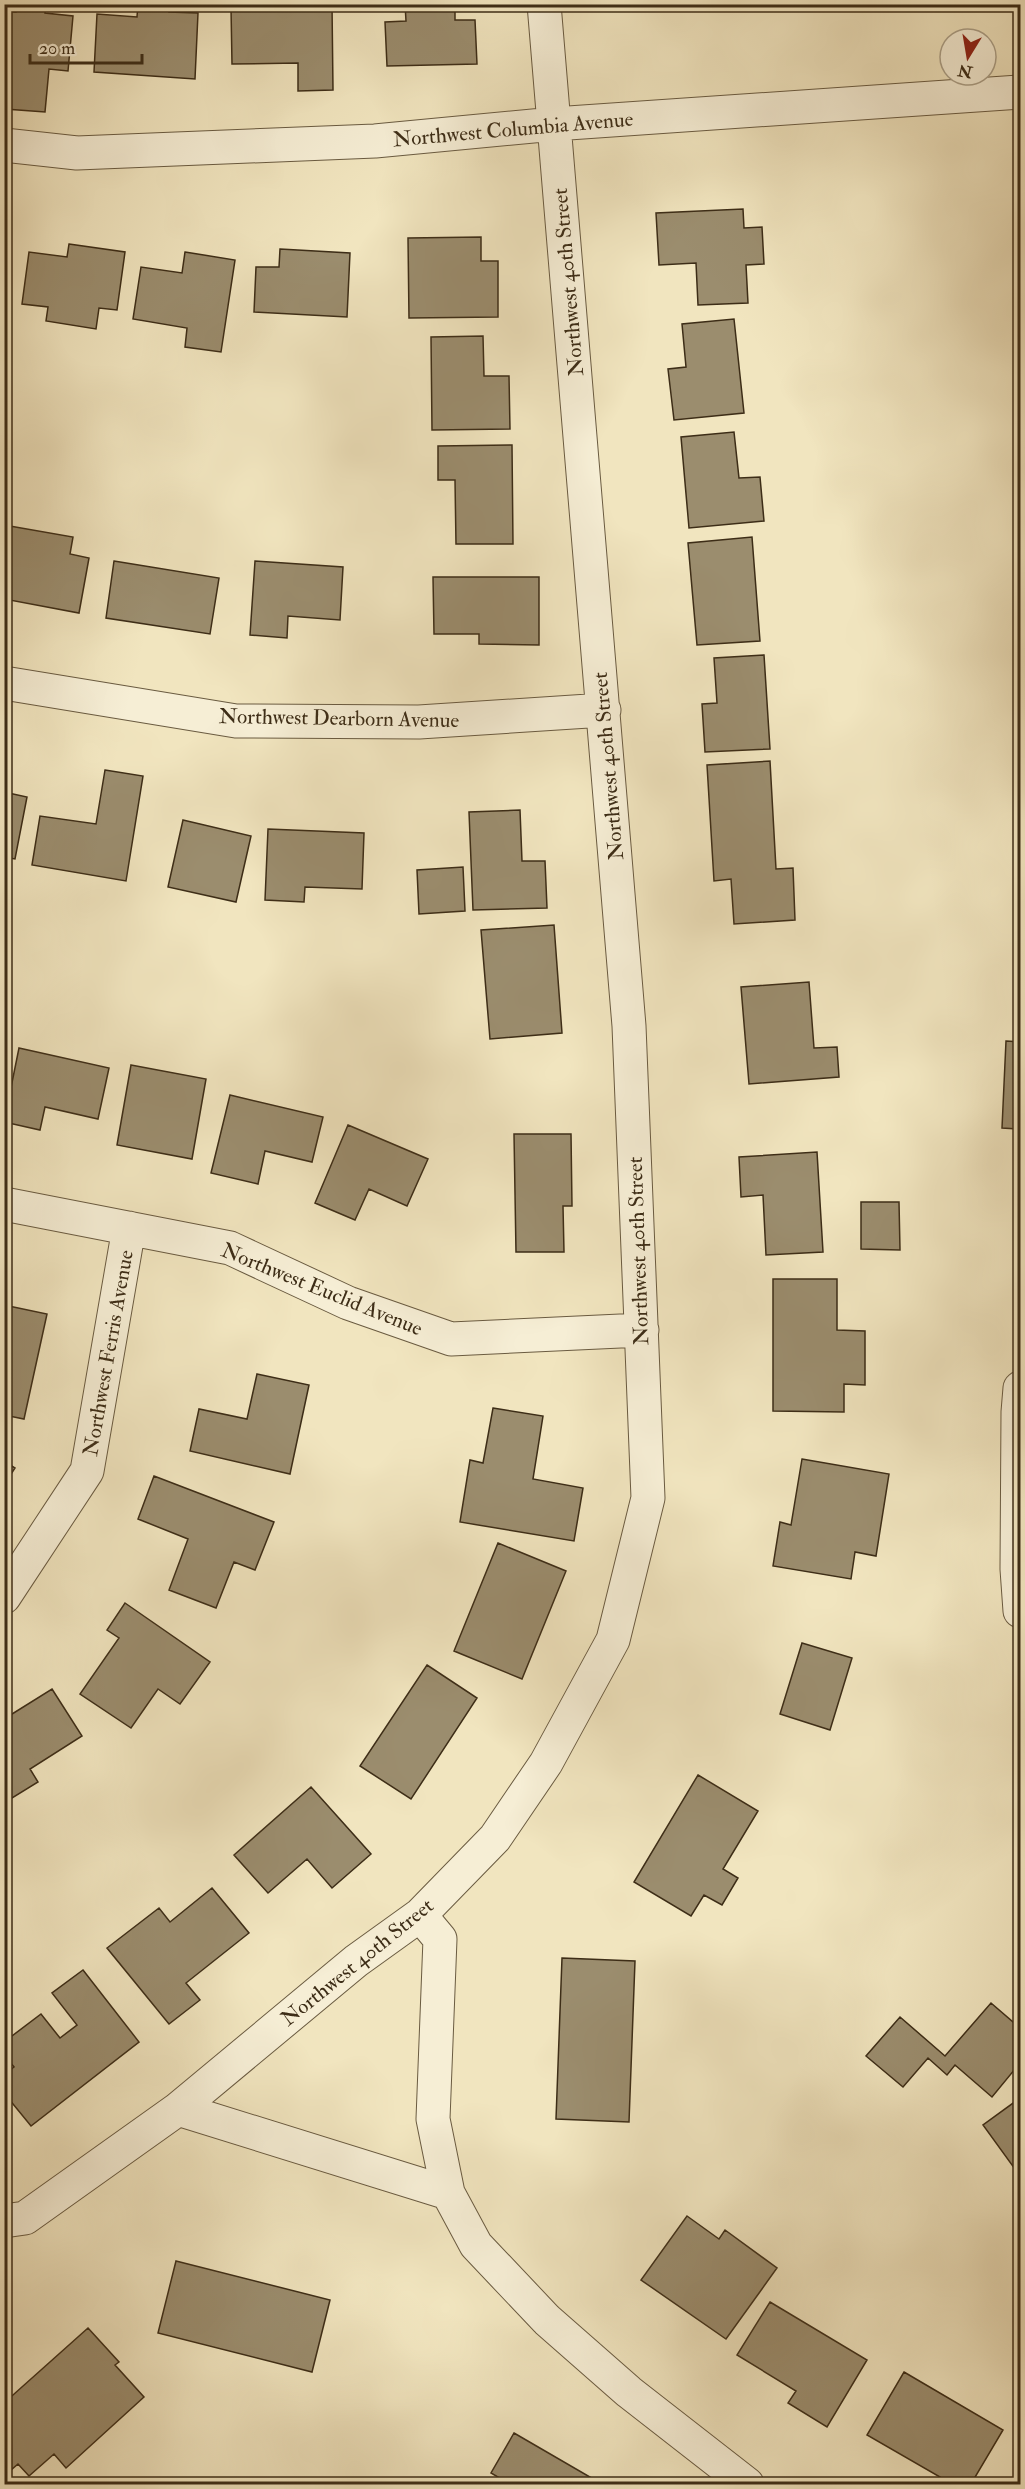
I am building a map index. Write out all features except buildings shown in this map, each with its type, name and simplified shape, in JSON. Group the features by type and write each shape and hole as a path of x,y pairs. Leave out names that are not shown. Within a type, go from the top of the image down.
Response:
{"street":[{"name":"Northwest 40th Street","path":"4,2221 25,2218 178,2109 356,1961 420,1915 495,1838 546,1763 613,1640 648,1498 629,1026 544,4"},
{"name":"Northwest Columbia Avenue","path":"4,145 77,153 375,141 554,124 1020,92"},
{"name":"Northwest Dearborn Avenue","path":"4,683 236,721 419,722 604,710"},
{"name":"Northwest Euclid Avenue","path":"4,1204 230,1248 348,1303 451,1339 642,1330"},
{"name":"Northwest Ferris Avenue","path":"4,1597 87,1471 129,1228"},
{"path":"1020,1388 1017,1569 1020,1611"},
{"path":"420,1915 440,1939 433,2119 448,2193 476,2245 547,2320 730,2480"},
{"path":"178,2109 448,2193"}]}
